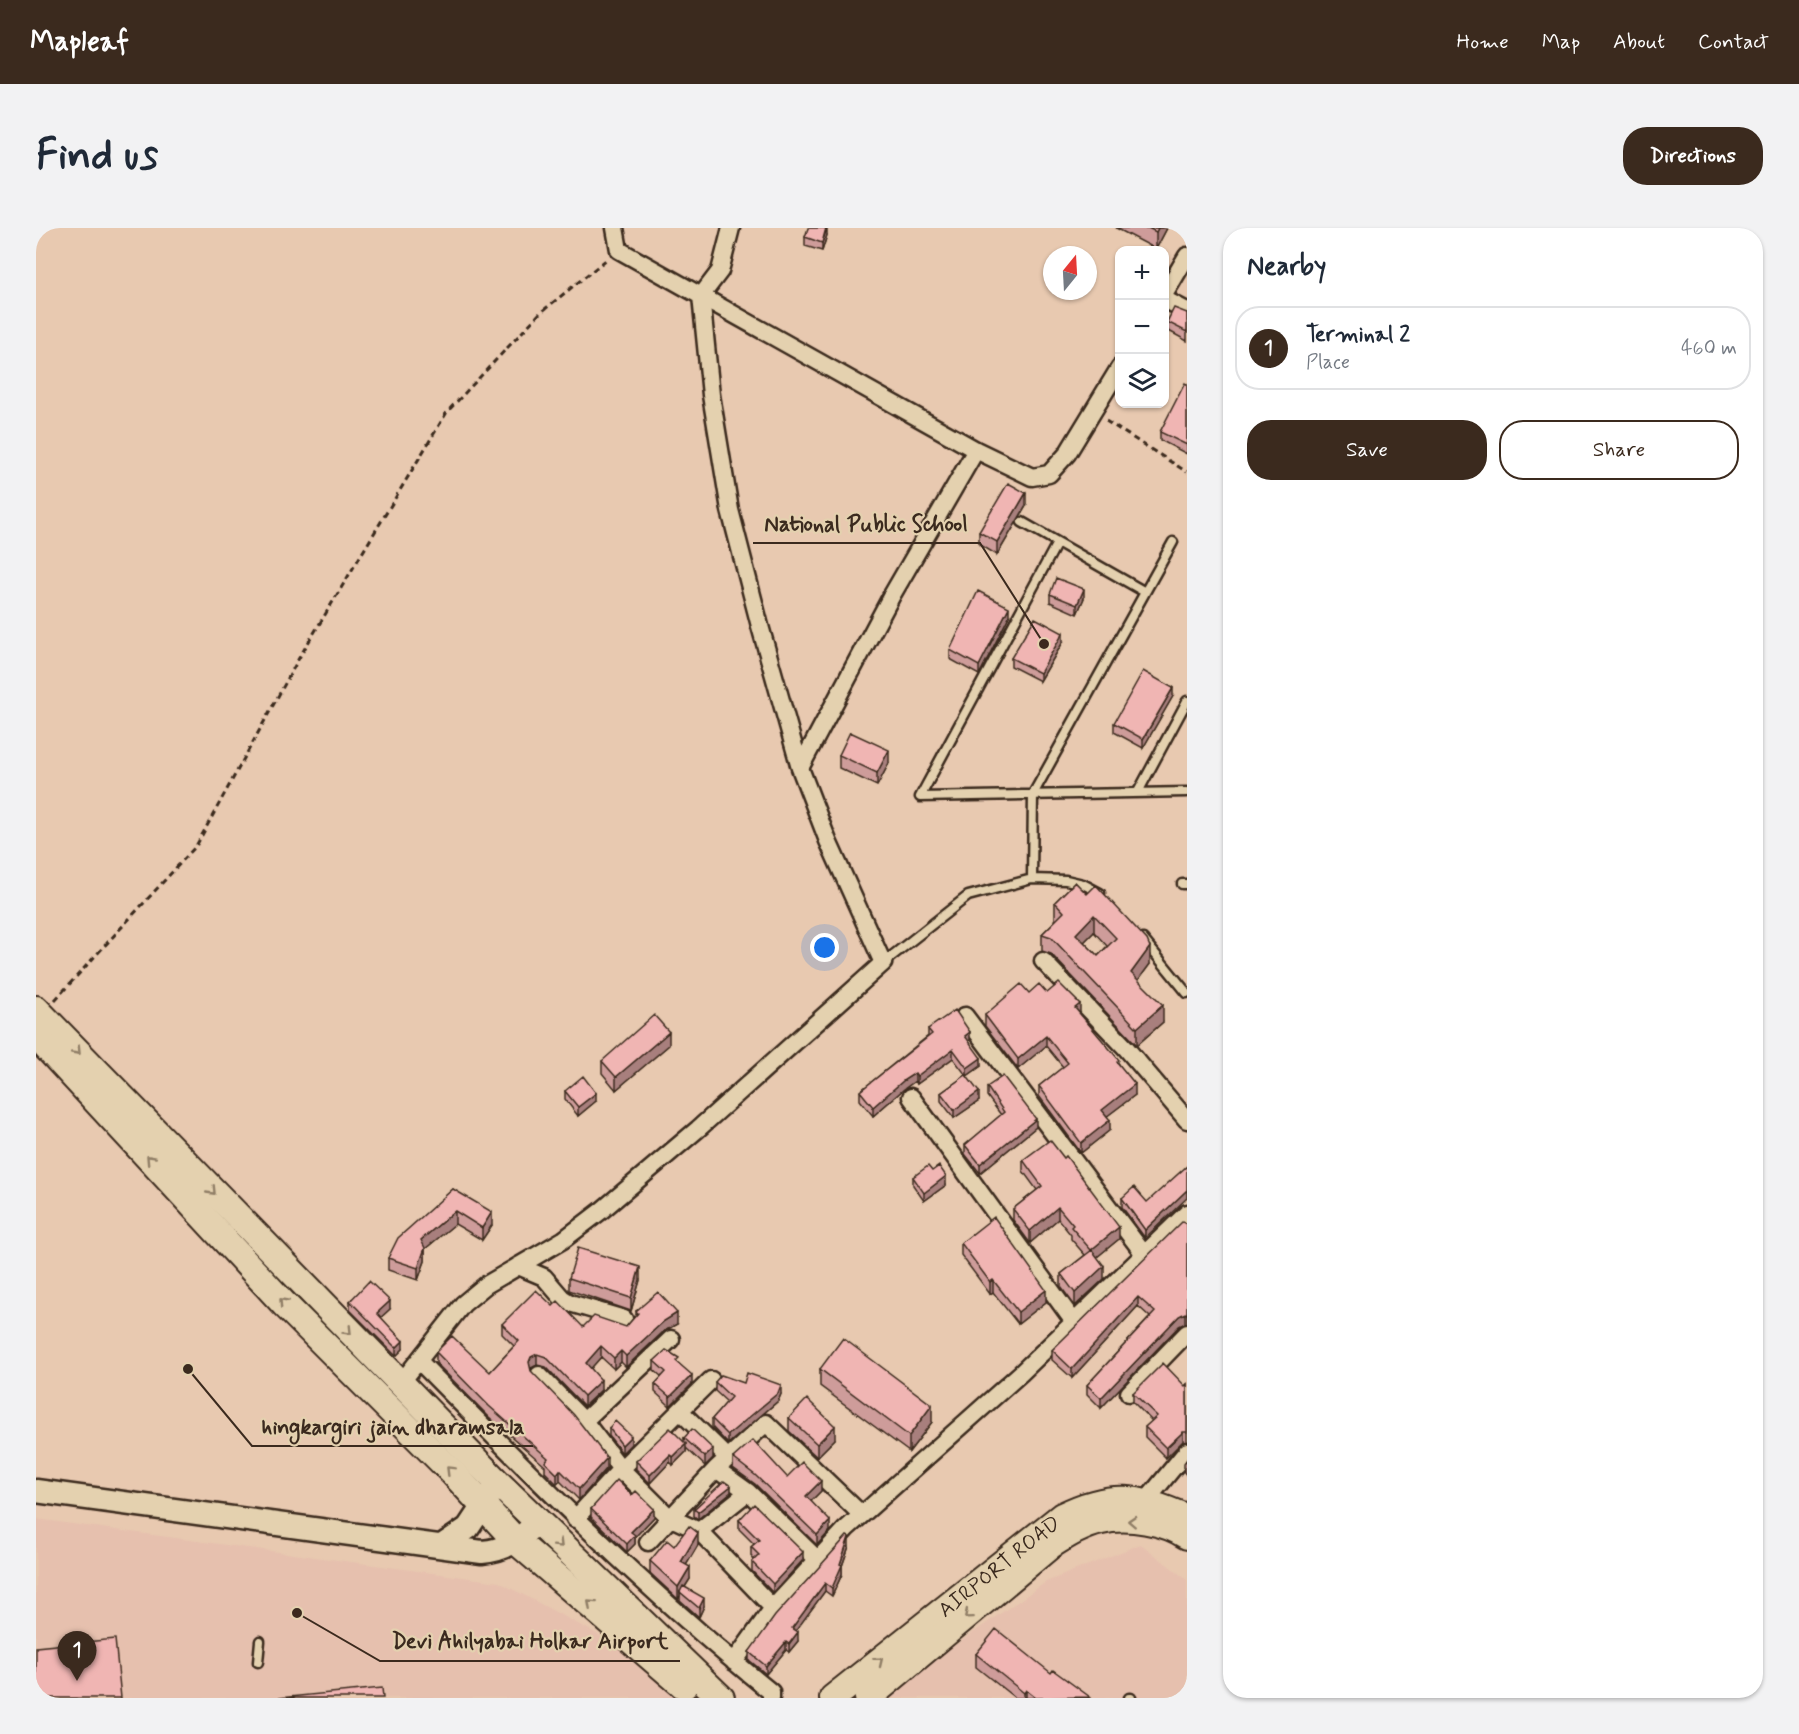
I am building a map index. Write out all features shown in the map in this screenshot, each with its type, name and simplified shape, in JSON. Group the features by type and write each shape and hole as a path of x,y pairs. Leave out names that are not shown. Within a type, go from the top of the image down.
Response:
{"main road":[{"path":"38,1020 537,1522 695,1688"},
{"path":"38,1020 284,1304 517,1542 695,1688 721,1698"},
{"path":"443,1545 459,1536 484,1506 498,1484"},
{"path":"36,1491 482,1552 502,1549 517,1542 537,1522"},
{"name":"AIRPORT ROAD","path":"833,1698 1062,1516 1086,1504 1105,1500 1146,1501 1187,1518"},
{"name":"AIRPORT ROAD","path":"868,1698 1051,1545 1076,1530 1102,1520 1134,1520 1163,1525 1187,1536"}],"street":[{"path":"615,228 619,250 976,450 1032,477 1048,474 1066,453 1115,374"},
{"path":"400,1384 463,1304 486,1285 563,1240 602,1211 883,963 828,841 800,768 729,510 711,395 701,296 720,271 731,228"},
{"path":"1169,288 1187,256"},
{"path":"1169,300 1187,311"},
{"path":"800,768 892,595 976,450"},
{"path":"1044,961 1126,1048 1187,1120"},
{"path":"965,1016 1144,1254"},
{"path":"911,1097 1074,1322"},
{"path":"734,1662 773,1608 817,1559 862,1515 1074,1322 1187,1213"},
{"path":"519,1266 544,1277 562,1298 570,1303 624,1319"},
{"path":"1129,1393 1187,1333"},
{"path":"584,1421 671,1339"},
{"path":"419,1361 575,1519 673,1610 771,1692 771,1698"},
{"path":"539,1376 584,1421 621,1469 669,1517 699,1531 773,1608"},
{"path":"575,1519 621,1469 711,1380"},
{"path":"680,1411 748,1492 817,1559"},
{"path":"648,1542 722,1463 766,1423 862,1515"},
{"path":"1146,1501 1187,1451"},
{"path":"699,1531 748,1492"}],"lane":[{"path":"1022,522 1145,592"},
{"path":"1032,879 1033,794 1173,542"},
{"path":"1057,543 920,797 1187,792"},
{"path":"1138,792 1187,701"},
{"path":"883,963 968,896 1032,879 1066,880 1083,884 1104,897"},
{"path":"1139,934 1187,993"},
{"path":"258,1662 260,1641"}],"path":[{"path":"38,1020 196,846 299,658 447,412 540,313 619,250"},
{"path":"1092,411 1187,472"}],"shaded area":[{"path":"36,1519 499,1582 616,1644 682,1698 36,1698"},
{"path":"1141,1544 1187,1580 1187,1698 890,1698 938,1657 1046,1582"}],"building":[{"path":"808,228 826,228 822,243 805,237"},
{"path":"1174,308 1187,313 1187,332 1169,323"},
{"path":"1185,383 1187,385 1187,445 1160,432"},
{"path":"1008,483 1026,493 997,542 979,532"},
{"path":"1056,578 1084,589 1077,605 1050,594"},
{"path":"978,591 1009,607 979,666 950,650"},
{"path":"1035,618 1063,633 1040,673 1011,658"},
{"path":"1143,671 1173,688 1143,739 1114,723"},
{"path":"850,732 889,750 877,773 839,755"},
{"path":"1075,882 1087,894 1096,885 1147,940 1150,947 1131,973 1163,1005 1137,1028 1051,937 1042,934 1064,912 1055,902","holes":["1094,915 1116,938 1098,956 1076,934"]},
{"path":"1059,983 1080,1004 1075,1008 1119,1060 1117,1062 1135,1084 1102,1110 1110,1120 1081,1143 1039,1086 1068,1063 1046,1036 1018,1059 985,1015 1021,984 1029,993 1039,984 1047,993"},
{"path":"955,1010 970,1032 965,1036 981,1058 967,1068 953,1049 917,1076 915,1073 904,1080 873,1107 860,1091 932,1034 928,1029"},
{"path":"654,1015 669,1032 616,1077 602,1061"},
{"path":"966,1075 979,1092 954,1110 941,1093"},
{"path":"583,1076 596,1093 578,1107 565,1091"},
{"path":"1003,1076 1036,1119 980,1164 965,1145 1004,1112 987,1087"},
{"path":"1050,1140 1064,1158 1066,1156 1119,1227 1091,1250 1071,1227 1073,1225 1058,1207 1030,1231 1013,1209 1042,1186 1023,1160"},
{"path":"928,1166 932,1171 939,1166 946,1176 924,1193 913,1177"},
{"path":"1187,1166 1187,1190 1145,1230 1122,1198 1134,1187 1147,1202"},
{"path":"453,1189 492,1212 482,1228 455,1211 421,1240 425,1248 418,1268 388,1258 398,1238"},
{"path":"994,1217 1046,1290 1018,1312 993,1280 990,1282 961,1243"},
{"path":"1183,1221 1187,1225 1187,1314 1179,1316 1101,1398 1087,1385 1155,1312 1138,1297 1072,1369 1052,1350"},
{"path":"578,1248 640,1267 631,1298 569,1278"},
{"path":"1092,1250 1104,1266 1075,1293 1061,1274"},
{"path":"369,1281 390,1301 377,1313 403,1341 396,1348 350,1301"},
{"path":"536,1290 553,1306 558,1301 583,1327 594,1316 626,1327 638,1313 636,1311 658,1292 677,1313 664,1321 626,1356 621,1351 614,1358 601,1346 586,1363 601,1380 584,1396 546,1357 537,1354 531,1357 529,1362 531,1371 574,1415 607,1458 579,1489 560,1470 557,1474 545,1462 548,1458 489,1406 436,1352 452,1336 490,1372 519,1341 502,1324"},
{"path":"843,1338 932,1405 909,1436 820,1369"},
{"path":"666,1350 679,1358 676,1361 692,1375 670,1397 655,1384 666,1372 654,1361"},
{"path":"1163,1363 1185,1386 1187,1384 1187,1432 1183,1432 1166,1448 1145,1427 1157,1416 1133,1393"},
{"path":"747,1373 781,1385 778,1393 728,1435 712,1419 731,1397 715,1382 721,1375 744,1383"},
{"path":"807,1399 835,1426 817,1444 789,1418"},
{"path":"615,1421 631,1436 622,1445 609,1428"},
{"path":"670,1428 686,1444 673,1457 670,1455 650,1475 636,1461"},
{"path":"692,1429 713,1449 705,1457 684,1438"},
{"path":"753,1440 787,1477 802,1462 821,1481 806,1496 830,1521 817,1535 755,1475 733,1458"},
{"path":"617,1480 632,1495 636,1491 654,1509 631,1532 635,1535 627,1544 591,1509"},
{"path":"724,1481 731,1486 698,1512 694,1509"},
{"path":"754,1504 803,1552 773,1584 752,1562 759,1555 751,1547 759,1540 739,1520"},
{"path":"689,1526 698,1533 681,1562 690,1567 678,1587 650,1561 667,1540 674,1546"},
{"path":"847,1536 849,1537 840,1564 842,1565 832,1588 825,1583 792,1628 798,1632 789,1644 786,1642 766,1666 749,1652 775,1616"},
{"path":"683,1586 704,1598 699,1608 680,1592"},
{"path":"996,1629 1051,1673 1053,1670 1090,1697 1036,1698 1026,1690 1024,1693 976,1654"},
{"path":"115,1639 121,1698 36,1698 36,1647"},
{"path":"382,1688 383,1698 278,1698"}],"place":[{"name":"National Public School","path":"1044,644"},
{"name":"hingkargiri jain dharamsala","path":"188,1369"},
{"name":"Devi Ahilyabai Holkar Airport","path":"297,1613"},
{"name":"Terminal 2","path":"77,1681"}]}
